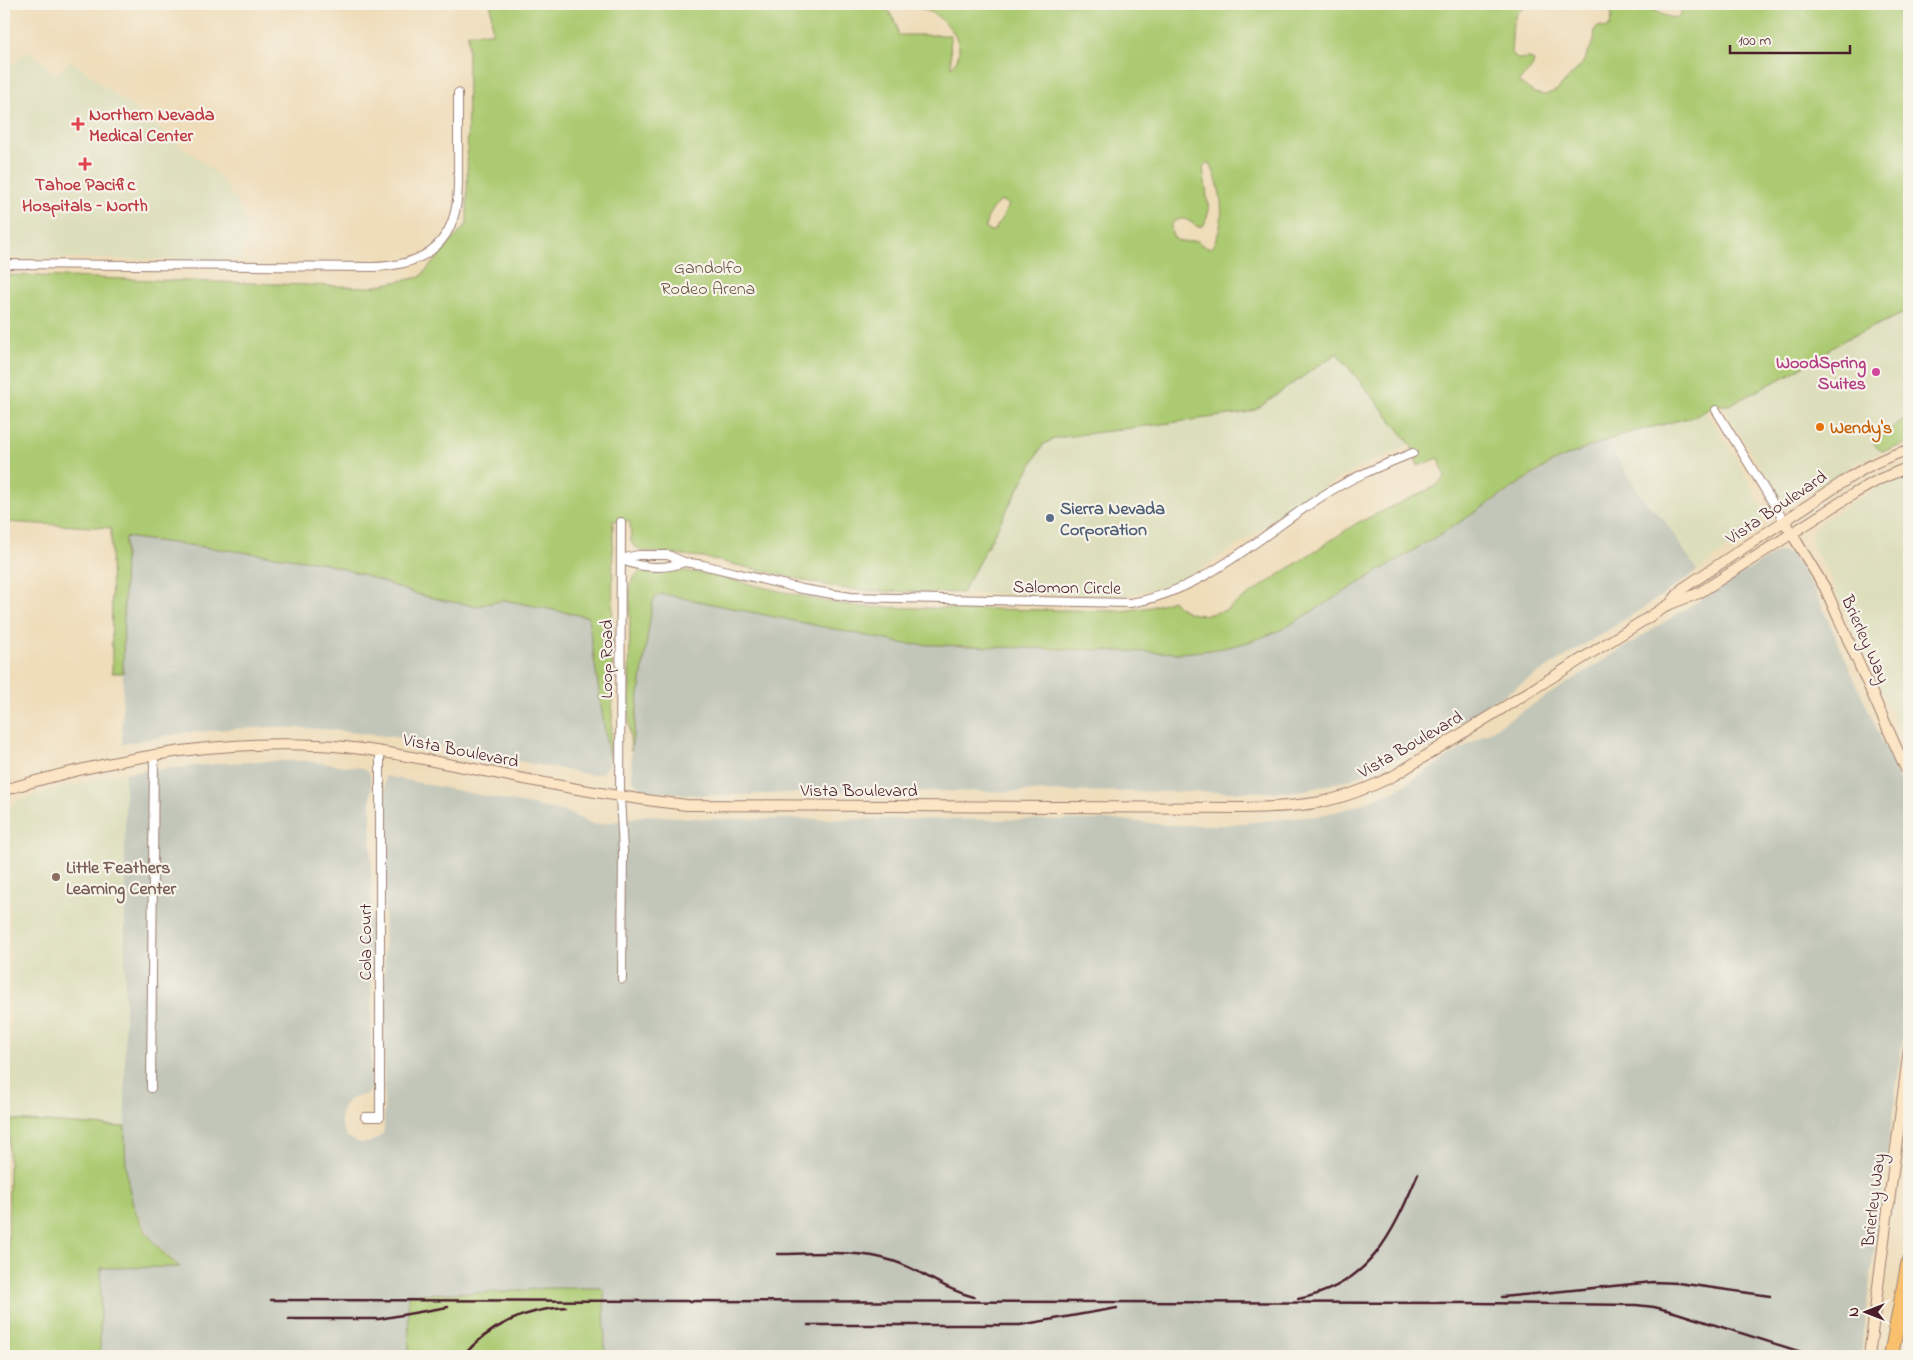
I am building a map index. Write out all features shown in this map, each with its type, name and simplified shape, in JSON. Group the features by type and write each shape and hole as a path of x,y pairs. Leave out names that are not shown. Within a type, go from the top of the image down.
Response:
{"highway":[{"path":"1891,1356 1909,1260"},
{"path":"1898,1356 1909,1274"}],"main road":[{"name":"Vista Boulevard","path":"1670,604 1682,589 1874,463 1909,450"},
{"name":"Vista Boulevard","path":"4,790 79,770 154,754 227,745 318,744 380,752 620,796 687,805 1242,808 1316,804 1351,794 1395,775 1670,604 1699,593 1880,479 1909,467"},
{"name":"Brierley Way","path":"1784,521 1826,588 1909,776"},
{"name":"Brierley Way","path":"1869,1356 1909,1048"}],"street":[{"path":"4,264 373,267 399,266 410,263 437,245 451,225 455,213 458,187 458,93"},
{"path":"1716,410 1784,521"},
{"name":"Salomon Circle","path":"621,559 638,555 668,555 684,562 815,592 850,598 1130,603 1161,596 1193,583 1332,491 1373,469 1413,453"},
{"name":"Loop Road","path":"621,522 620,796 623,851 622,980"},
{"name":"Cola Court","path":"365,1118 380,1118 380,752"},
{"path":"151,1088 154,754"}],"shaded area":[{"name":"Northern Nevada Medical Center","path":"28,51 57,74 71,60 216,173 237,202 247,222 246,241 240,260 4,258 4,57 14,64"},
{"path":"1909,311 1909,415 1881,436 1878,449 1884,451 1862,460 1795,502 1778,495 1722,406 1729,405 1792,373 1846,339"},
{"path":"1337,353 1411,445 1373,461 1334,481 1195,573 1164,587 1121,596 962,593 1044,444 1056,438 1245,413 1255,410"},
{"path":"1705,410 1741,467 1763,510 1762,518 1758,525 1697,571 1665,521 1643,499 1611,448 1605,442 1621,435 1696,416"},
{"path":"1605,442 1611,448 1643,499 1665,521 1697,571 1651,603 1417,749 1349,780 1306,790 1285,792 861,791 697,795 649,791 641,789 632,779 631,751 652,605 658,595 663,594 906,644 1180,653 1216,650 1258,640 1283,629 1457,524 1551,464 1569,455"},
{"path":"1909,474 1909,752 1829,575 1812,545 1811,535 1815,527 1821,522 1875,489"},
{"path":"125,537 320,562 364,575 416,594 446,601 477,606 504,600 589,617 609,765 601,773 592,775 394,737 323,729 274,727 230,729 182,733 122,744"},
{"path":"1775,553 1792,554 1817,595 1909,801 1909,994 1860,1356 100,1356 101,1267 180,1267 154,1242 145,1228 131,1200 125,1168 125,773 226,763 274,761 305,761 363,768 369,772 371,780 371,1089 368,1094 347,1101 341,1114 341,1124 347,1137 360,1143 367,1143 379,1138 383,1133 384,1127 385,776 566,812 595,825 648,815 707,819 1123,820 1167,825 1223,825 1317,816 1347,809 1396,790"},
{"path":"125,773 125,1127 12,1120 9,809 17,801 56,789"}],"green space":[{"name":"Gandolfo Rodeo Arena","path":"491,4 884,4 895,22 898,35 950,35 951,67 957,60 959,52 956,37 939,17 910,4 1527,4 1517,13 1513,23 1511,53 1517,59 1529,58 1534,61 1532,67 1519,82 1534,93 1545,95 1557,90 1582,64 1594,41 1595,29 1600,26 1605,28 1610,26 1612,16 1608,4 1643,4 1648,8 1674,18 1680,15 1682,4 1909,4 1909,311 1846,339 1792,373 1729,405 1716,405 1696,416 1621,435 1551,463 1457,524 1283,629 1233,646 1180,653 906,644 663,594 656,598 652,605 631,751 629,724 630,586 635,576 643,571 669,570 702,573 823,601 863,607 1122,611 1151,607 1173,600 1191,613 1211,614 1226,610 1357,523 1434,487 1445,478 1439,458 1418,466 1411,445 1337,353 1255,410 1245,413 1056,438 1044,444 962,593 870,591 838,588 701,557 642,551 633,545 631,541 630,521 613,521 612,724 609,760 588,617 504,600 477,606 446,601 416,594 364,575 320,562 125,537 123,673 112,673 111,528 4,522 4,275 370,287 420,277 467,224 468,33 492,33","holes":["1210,163 1218,184 1221,206 1220,228 1211,248 1202,245 1198,241 1178,241 1173,237 1171,230 1172,223 1180,219 1185,219 1198,227 1204,225 1209,211 1203,167","1002,201 1009,205 995,230 990,231 986,229 988,216 992,209"]},
{"path":"1909,415 1909,443 1884,451 1878,449 1873,442"},
{"path":"12,1120 125,1127 126,1169 133,1205 150,1237 180,1267 101,1268 100,1356 8,1356 9,1126"},
{"path":"544,1288 601,1288 604,1291 605,1356 409,1356 408,1294 505,1292"}],"railway":[{"path":"1298,1299 1323,1292 1343,1282 1361,1269 1388,1237 1418,1174"},
{"path":"778,1254 836,1253 879,1257 914,1269 953,1290 974,1297"},
{"path":"1502,1297 1653,1282 1678,1283 1770,1296"},
{"path":"271,1300 1636,1305 1674,1312 1814,1356"},
{"path":"289,1319 379,1319 448,1307"},
{"path":"463,1356 484,1336 509,1321 536,1311 566,1307"},
{"path":"808,1325 1020,1325 1117,1308"}],"place":[{"name":"Northern Nevada Medical Center","path":"78,124"},
{"name":"Tahoe Pacific Hospitals – North","path":"85,164"},
{"name":"WoodSpring Suites","path":"1876,372"},
{"name":"Wendy's","path":"1820,427"},
{"name":"Sierra Nevada Corporation","path":"1050,518"},
{"name":"Little Feathers Learning Center","path":"56,877"}]}
